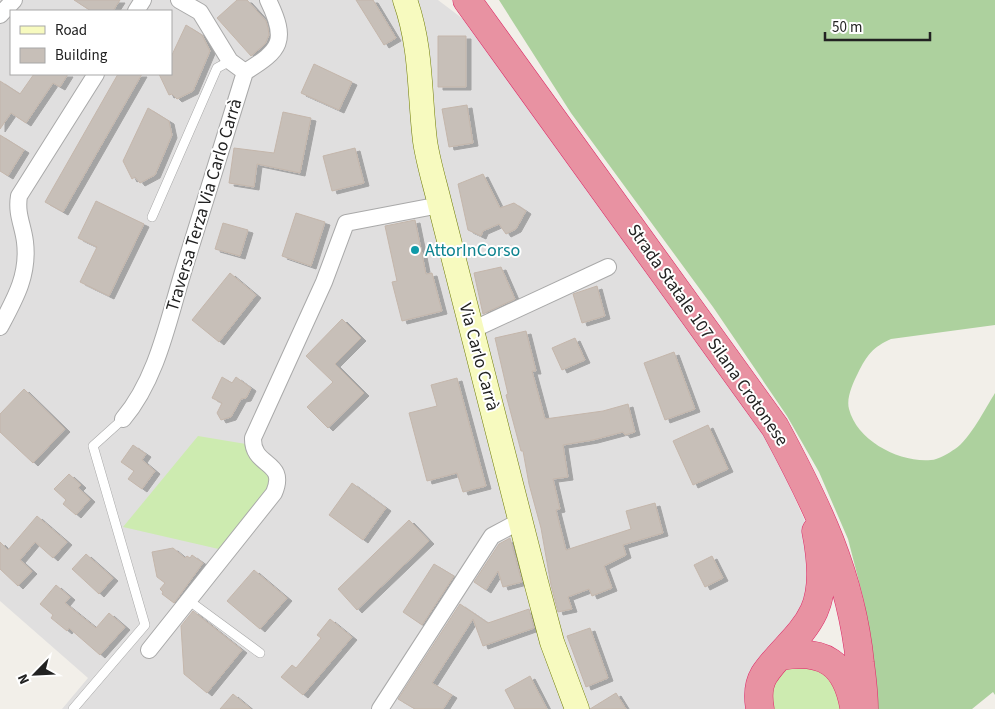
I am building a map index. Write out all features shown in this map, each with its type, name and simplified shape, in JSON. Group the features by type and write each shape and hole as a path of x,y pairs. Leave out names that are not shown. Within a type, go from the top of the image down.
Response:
{"highway":[{"name":"Strada Statale 107 Silana Crotonese","path":"467,0 776,427 807,485 833,545 849,594 858,644 864,709"},
{"path":"482,0 544,104"},
{"path":"760,709 758,696 763,676 804,629 815,609 821,581 820,550 807,485"},
{"path":"781,656 799,653 819,656 831,662 843,674 851,692 854,709"}],"main road":[{"name":"Via Carlo Carrà","path":"405,0 416,38 421,69 425,143 440,205 552,642 577,709"}],"street":[{"path":"0,15 14,0"},
{"path":"178,0 200,12 230,61 245,72 274,52 280,36 275,15 268,0"},
{"name":"Traversa Terza Via Carlo Carrà","path":"123,419 136,404 156,355 245,72"},
{"path":"0,326 18,294 25,270 25,242 17,209 19,196 95,75"},
{"path":"149,650 274,493 279,481 278,474 273,467 257,456 253,448 253,438 324,282 346,223 440,205"},
{"path":"472,330 608,267"},
{"path":"380,709 492,536 522,520"}],"lane":[{"path":"152,217 218,68 230,61"},
{"path":"73,709 145,625 93,446 123,419"},
{"path":"188,600 260,653"}],"shaded area":[{"path":"0,0 438,0 471,25 767,435 812,537 818,578 748,709 62,709 88,678 0,601"}],"green space":[{"path":"499,0 995,0 995,325 891,339 885,342 871,352 864,361 852,386 848,405 854,421 861,431 881,448 906,458 931,460 943,456 961,444 977,423 995,393 995,695 993,692 972,709 874,709 873,667 864,601 848,539 819,472 787,416 713,307 571,113"},
{"path":"198,436 246,444 275,478 223,550 123,527"},
{"path":"789,664 837,672 845,709 771,709 770,680"}],"building":[{"path":"74,0 120,0 114,10 89,10"},
{"path":"237,0 247,0 266,21 268,28 269,35 265,44 251,56 217,18"},
{"path":"356,0 373,0 396,38 384,45"},
{"path":"186,25 202,35 210,51 193,91 177,99 172,94 169,95 159,75 172,75 172,55"},
{"path":"438,36 466,36 466,87 438,87"},
{"path":"314,64 352,82 339,110 301,93"},
{"path":"33,75 67,75 60,87 53,83 26,123 11,113 0,129 0,81 20,94"},
{"path":"117,75 141,75 63,212 45,202"},
{"path":"467,105 473,143 449,147 442,109"},
{"path":"148,108 169,121 172,135 155,175 140,183 135,177 132,179 123,161"},
{"path":"283,112 311,118 300,173 257,164 254,187 229,183 234,148 274,153"},
{"path":"0,135 24,150 8,176 0,171"},
{"path":"355,148 364,183 332,191 323,156"},
{"path":"483,174 500,208 514,203 526,211 516,229 506,234 499,224 483,231 481,236 468,230 458,184"},
{"path":"96,201 144,224 109,296 80,282 97,247 78,238"},
{"path":"296,213 325,222 311,266 282,256"},
{"path":"415,220 426,274 432,273 442,311 402,321 392,282 397,281 385,226"},
{"path":"223,223 248,230 240,256 215,249"},
{"path":"501,267 515,299 483,314 474,273"},
{"path":"230,273 256,295 219,342 192,320"},
{"path":"597,286 605,316 582,323 573,294"},
{"path":"342,319 361,338 335,364 364,393 328,428 307,407 333,382 306,356"},
{"path":"526,331 536,371 532,371 545,419 603,411 628,404 635,432 625,435 623,432 563,445 568,477 553,479 560,509 556,510 566,550 631,529 626,511 655,503 663,533 623,545 626,555 604,566 612,588 592,596 589,589 568,597 572,609 558,612 551,585 541,528 529,484 523,451 521,451 506,395 508,394 495,338"},
{"path":"575,338 585,360 562,370 552,348"},
{"path":"674,352 695,409 665,420 644,363"},
{"path":"222,377 232,383 236,377 251,388 246,398 241,399 231,417 221,420 217,413 222,403 212,398"},
{"path":"457,378 486,486 463,492 457,473 427,481 409,413 437,406 431,385"},
{"path":"24,389 65,429 33,463 0,432 0,414"},
{"path":"708,425 728,469 693,485 673,441"},
{"path":"133,445 146,454 142,460 155,471 142,489 128,479 134,471 121,462"},
{"path":"69,474 81,485 78,488 90,499 76,515 63,504 66,500 54,489"},
{"path":"352,483 386,508 363,540 329,515"},
{"path":"37,516 67,542 53,558 35,542 20,560 32,571 18,586 0,569 0,542 8,550"},
{"path":"409,520 429,541 357,610 338,589"},
{"path":"510,538 522,582 503,587 498,571 486,590 474,582 499,544"},
{"path":"173,548 185,558 187,556 190,558 192,555 203,563 174,603 162,594 163,592 160,589 165,583 157,577 152,552"},
{"path":"86,554 113,578 99,594 72,569"},
{"path":"712,556 723,578 705,587 694,565"},
{"path":"434,564 454,576 422,625 403,612"},
{"path":"254,570 287,598 260,629 227,601"},
{"path":"56,585 70,597 65,603 96,628 109,613 125,627 100,655 69,628 67,631 51,618 53,615 40,604"},
{"path":"460,604 488,623 529,609 534,628 483,646 473,619 432,683 452,695 443,709 415,709 398,699"},
{"path":"193,611 242,650 207,693 184,674 181,626"},
{"path":"330,619 352,637 303,695 281,677 292,665 296,668 321,638 317,635"},
{"path":"590,628 608,678 586,687 567,636"},
{"path":"530,676 547,709 515,709 505,690"},
{"path":"616,693 626,709 590,709"},
{"path":"233,694 251,709 220,709"}],"place":[{"name":"AttorInCorso","path":"415,250"}]}
